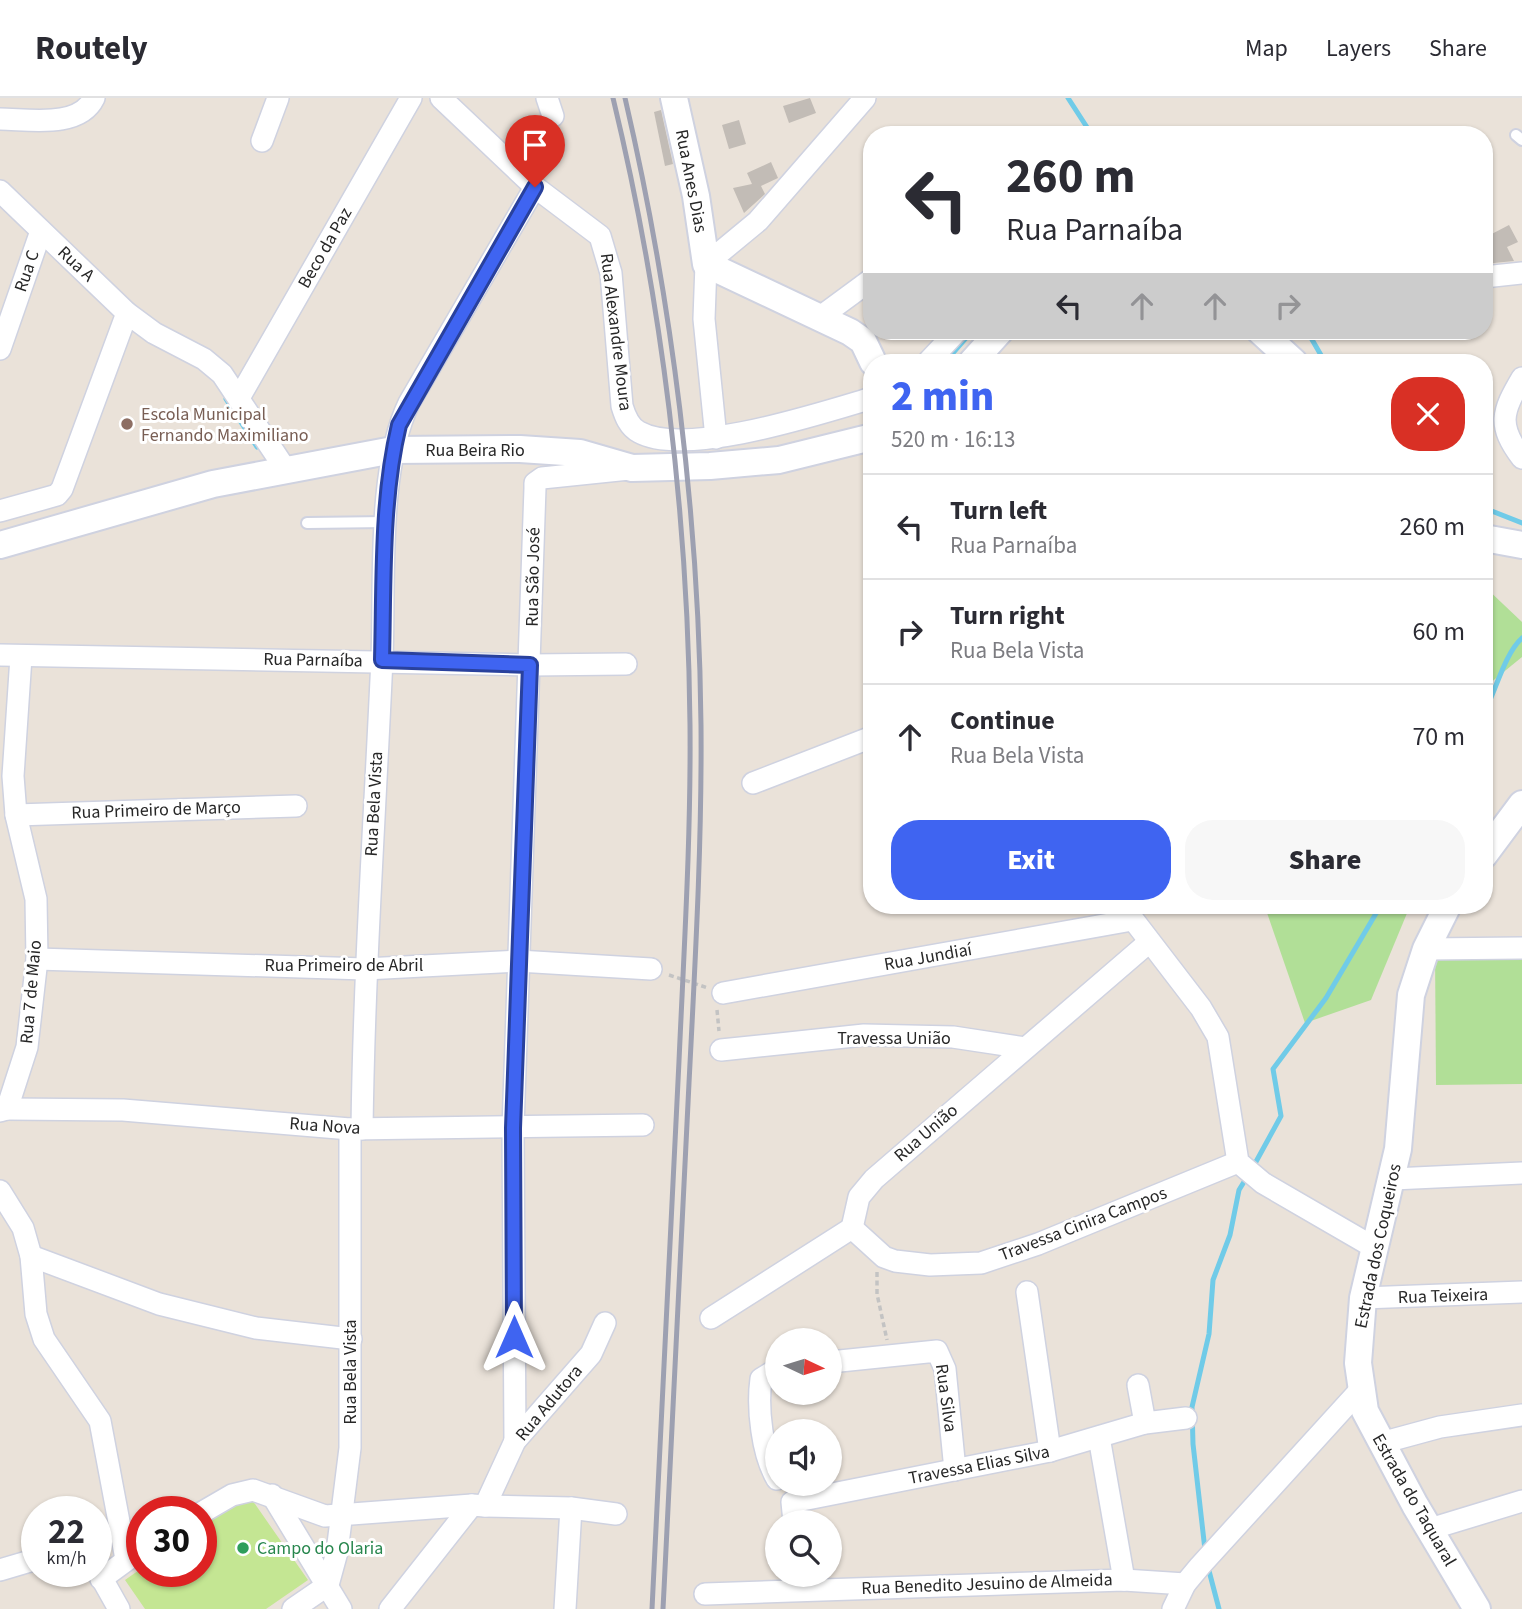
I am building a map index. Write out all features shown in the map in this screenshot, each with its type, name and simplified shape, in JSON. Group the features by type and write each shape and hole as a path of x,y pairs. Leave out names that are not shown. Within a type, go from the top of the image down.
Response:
{"street":[{"path":"0,119 62,119 80,114 94,98"},
{"path":"262,141 278,98"},
{"name":"Beco da Paz","path":"239,398 411,98"},
{"name":"Rua Alexandre Moura","path":"441,98 535,187 593,229 604,243 611,273 622,406 627,421 639,433 660,439 716,438"},
{"name":"Rua Anes Dias","path":"674,98 696,195 706,264"},
{"path":"863,400 716,438 704,319 706,264 758,222 865,98"},
{"name":"Rua Bela Vista","path":"328,1585 337,1552 350,1448 356,1129 392,462 399,425 410,402 535,187"},
{"name":"Rua A","path":"0,191 127,313 154,334 204,359 222,374 286,470"},
{"name":"Rua C","path":"0,349 41,231"},
{"path":"706,264 850,332 863,341 869,354"},
{"path":"1493,276 1522,273"},
{"path":"819,318 863,286"},
{"path":"0,511 57,495 62,489 127,313"},
{"path":"935,354 949,340"},
{"path":"979,354 992,340"},
{"path":"1270,340 1285,354"},
{"path":"1522,377 1508,400 1504,416 1507,439 1522,458"},
{"name":"Rua Beira Rio","path":"0,545 213,484 286,470 392,462 448,447 580,453 632,468 779,460 821,452 863,440"},
{"name":"Rua São José","path":"515,1441 513,1128 536,483 542,478 632,468"},
{"path":"1493,540 1522,545"},
{"name":"Rua Parnaíba","path":"10,656 382,660 530,665 626,663"},
{"name":"Rua 7 de Maio","path":"4,1110 27,1047 37,959 36,899 16,815 10,656"},
{"path":"753,783 863,740"},
{"path":"1493,844 1522,804"},
{"name":"Rua Primeiro de Março","path":"16,815 296,806"},
{"name":"Rua Jundiaí","path":"719,992 1117,914"},
{"path":"1128,914 1148,943 1201,1008 1218,1037 1241,1165 1263,1183 1376,1248"},
{"name":"Estrada dos Coqueiros","path":"1361,1389 1359,1335 1363,1298 1393,1179 1404,1109 1411,995 1426,949 1444,914"},
{"name":"Rua União","path":"852,1228 859,1197 874,1180 1148,943"},
{"path":"1426,949 1522,948"},
{"name":"Rua Primeiro de Abril","path":"37,959 365,969 518,961 651,969"},
{"name":"Travessa União","path":"721,1050 864,1035 953,1037 1025,1048"},
{"name":"Rua Nova","path":"4,1110 123,1110 356,1129 643,1125"},
{"name":"Travessa Cinira Campos","path":"884,1257 930,1265 981,1263 1038,1244 1241,1165"},
{"path":"1393,1179 1522,1173"},
{"path":"0,1191 23,1228 31,1256 36,1314 44,1339 100,1421 126,1523"},
{"path":"711,1318 852,1228 884,1257"},
{"path":"31,1256 159,1304 256,1328 351,1339"},
{"path":"1027,1292 1050,1451"},
{"name":"Rua Teixeira","path":"1363,1298 1522,1292"},
{"name":"Rua Adutora","path":"390,1609 478,1506 515,1441 591,1354 605,1323"},
{"name":"Rua Silva","path":"842,1360 937,1351 942,1357 955,1470"},
{"path":"765,1377 761,1380 760,1390 765,1434"},
{"path":"1138,1385 1145,1423"},
{"path":"1173,1609 1185,1584 1200,1566 1361,1389"},
{"name":"Estrada do Taquaral","path":"1361,1389 1365,1411 1381,1443 1477,1609"},
{"path":"1381,1443 1440,1427 1522,1415"},
{"name":"Travessa Elias Silva","path":"788,1503 1050,1451 1145,1423 1186,1418"},
{"path":"1099,1437 1124,1580"},
{"path":"217,1503 245,1490 272,1496 313,1513 342,1517 478,1506 572,1508 616,1514"},
{"path":"272,1496 341,1609"},
{"path":"1430,1529 1522,1501"},
{"path":"565,1609 572,1508"},
{"path":"0,1570 21,1564"},
{"name":"Rua Benedito Jesuino de Almeida","path":"842,1582 1124,1580 1185,1584"},
{"path":"293,1609 328,1585"},
{"name":"Rua Benedito Jesuino de Almeida","path":"705,1594 765,1586"},
{"path":"107,1587 120,1609"}],"lane":[{"path":"307,523 387,522"}],"path":[{"path":"651,969 719,992 721,1050"},
{"path":"884,1257 875,1276 890,1354"}],"green space":[{"path":"1493,595 1522,622 1522,657 1493,681"},
{"path":"1267,914 1407,914 1371,1000 1305,1023"},
{"path":"1522,950 1522,1084 1436,1085 1435,951"},
{"name":"Campo do Olaria","path":"248,1494 308,1580 266,1609 145,1609 130,1587 217,1587 217,1516"}],"building":[{"path":"810,98 816,113 789,123 783,106"},
{"path":"661,110 673,164 665,166 654,112"},
{"path":"739,120 746,144 729,149 722,125"},
{"path":"771,162 778,178 761,186 765,194 744,213 733,188 752,184 747,173"},
{"path":"1509,225 1518,242 1507,247 1514,261 1493,263 1493,233"}],"waterway":[{"path":"1068,98 1086,126"},
{"path":"952,354 964,340"},
{"path":"1312,340 1320,354"},
{"path":"226,399 257,447"},
{"path":"1493,512 1522,523"},
{"path":"1493,692 1506,662 1522,638"},
{"path":"1252,1169 1281,1116 1273,1069 1326,998 1376,914"},
{"path":"1205,1550 1193,1444 1192,1407 1209,1334 1213,1280 1230,1235 1239,1190 1247,1177"},
{"path":"1208,1567 1219,1609"}],"railway":[{"path":"613,98 645,252 669,409 678,488 688,646 690,767 687,893 652,1609"},
{"path":"625,98 656,252 680,410 695,568 701,725 698,904 663,1609"}],"place":[{"name":"Escola Municipal Fernando Maximiliano","path":"127,424"},
{"name":"Campo do Olaria","path":"243,1548"}],"route":[{"path":"514,1337 513,1128 530,665 382,660 387,522 392,457 399,425 535,187"}]}
